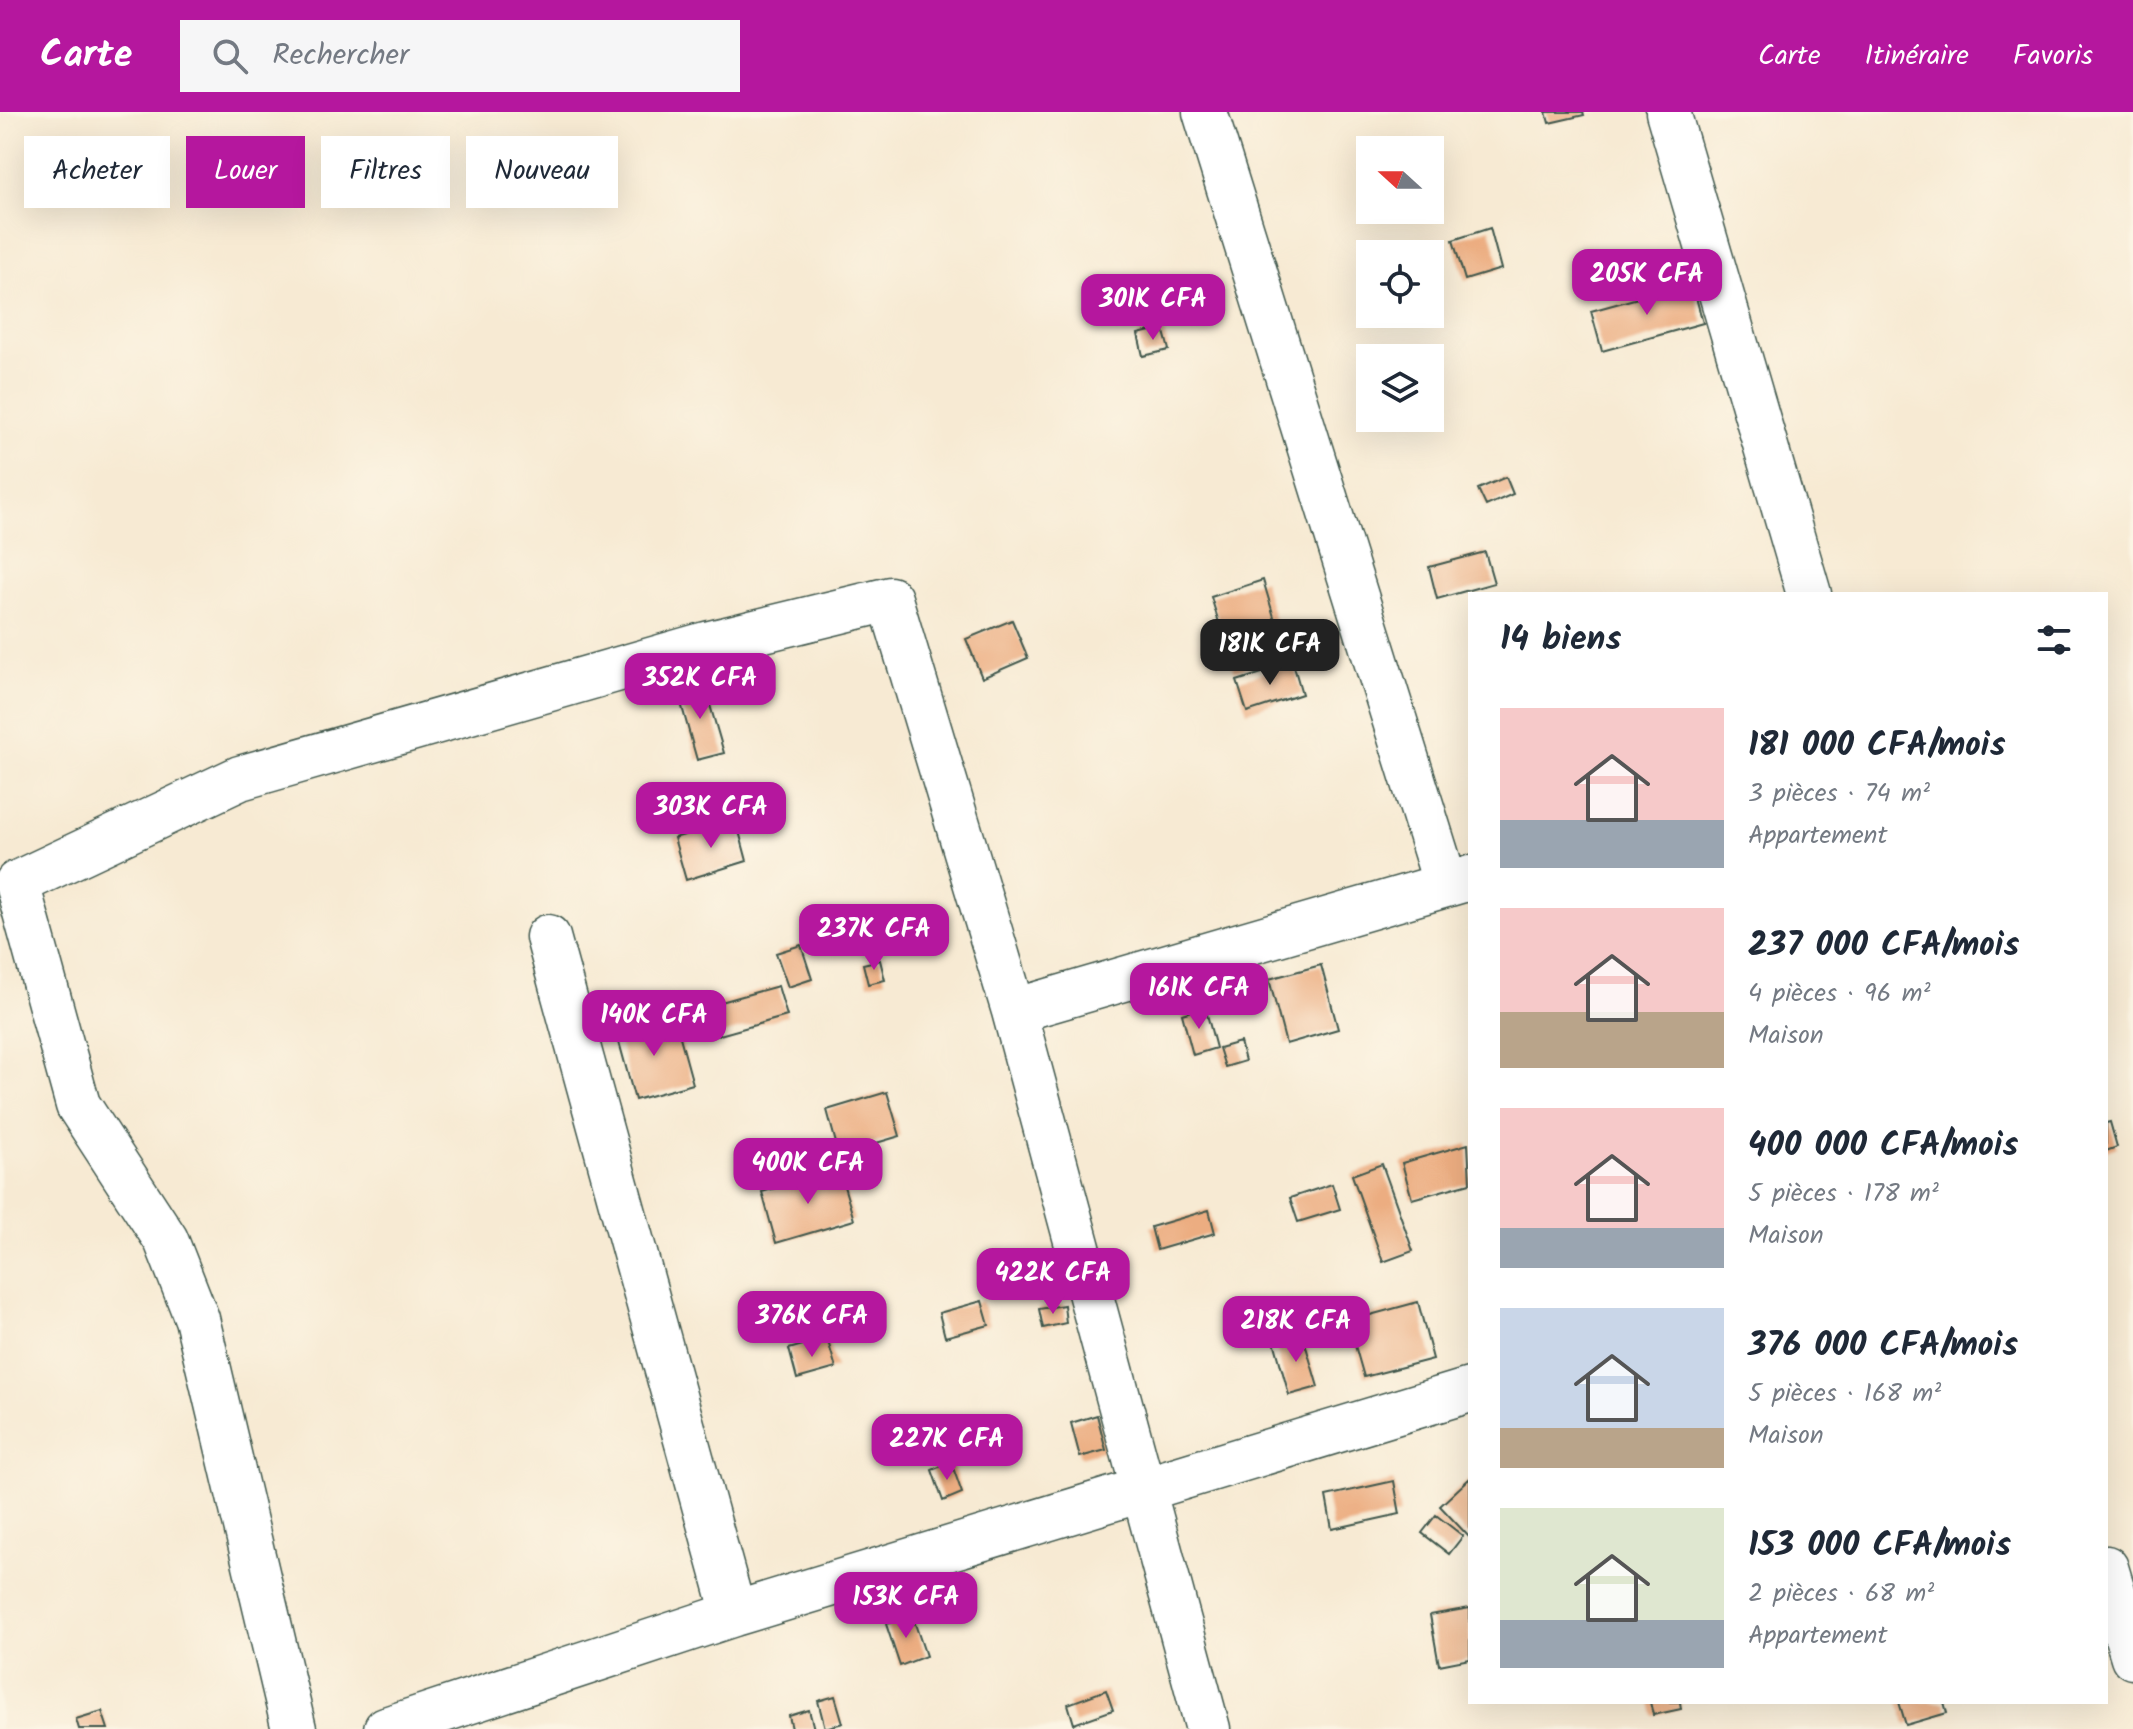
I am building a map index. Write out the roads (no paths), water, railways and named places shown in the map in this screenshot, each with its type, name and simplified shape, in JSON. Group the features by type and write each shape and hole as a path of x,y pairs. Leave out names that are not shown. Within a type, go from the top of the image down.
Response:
{"street":[{"path":"1014,1011 1458,882 1205,112"},
{"path":"1668,112 1808,592"},
{"path":"294,1729 197,1319 166,1240 78,1105 17,883 240,778 706,644 890,599 1014,1011 1208,1729"},
{"path":"548,937 734,1614"},
{"path":"386,1729 734,1614 1468,1391"},
{"path":"2108,1575 2133,1657"}]}
